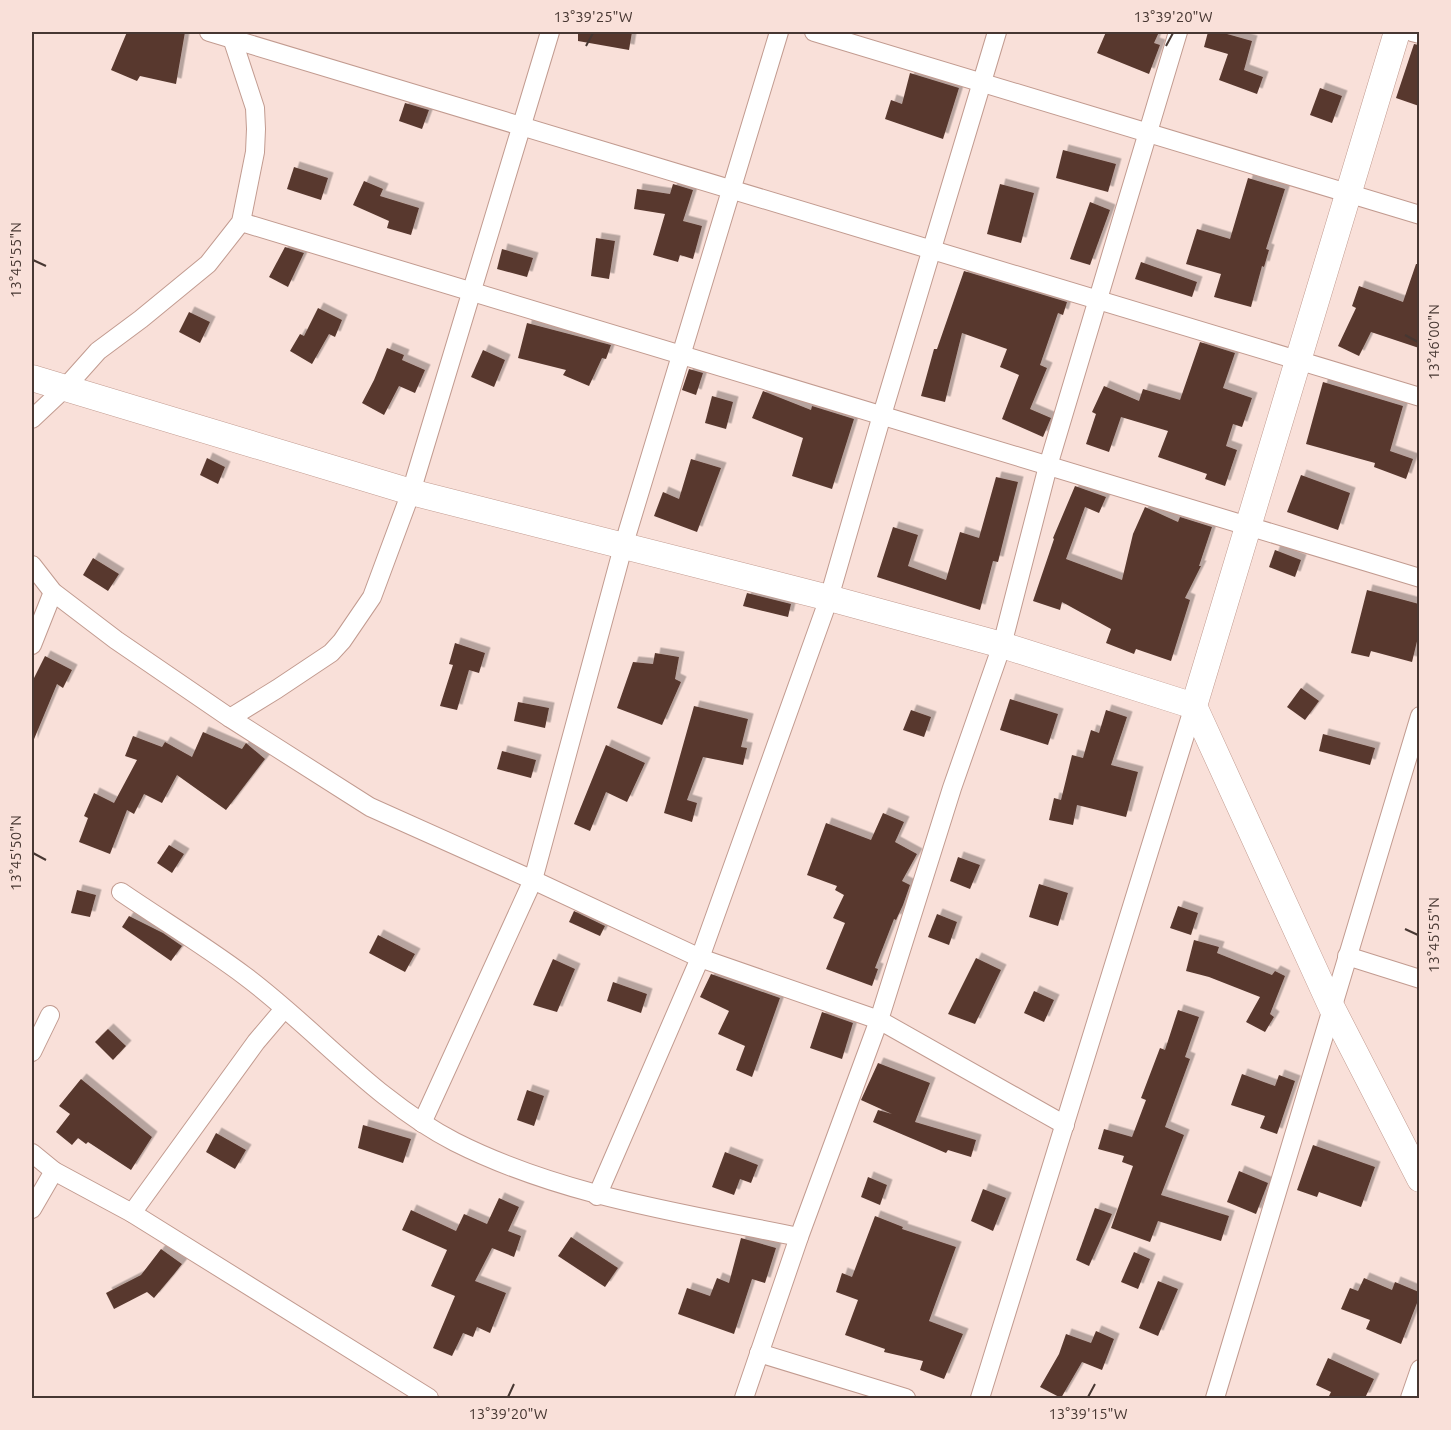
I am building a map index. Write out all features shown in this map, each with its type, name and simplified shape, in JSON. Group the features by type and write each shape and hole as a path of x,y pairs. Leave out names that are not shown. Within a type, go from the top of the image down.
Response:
{"main road":[{"path":"1397,32 1194,706 1332,1008 1419,1179"},
{"path":"32,378 411,492 829,598 1002,645 1194,706"}],"street":[{"path":"209,32 232,35 1419,397"},
{"path":"230,718 331,653 372,597 411,492 550,32"},
{"path":"422,1123 533,879 623,547 779,32"},
{"path":"814,32 1419,215"},
{"path":"597,1196 700,958 829,598 997,32"},
{"path":"744,1398 799,1237 879,1020 952,788 1002,645 1048,466 1178,32"},
{"path":"1412,32 1419,34"},
{"path":"32,419 65,388 98,351 208,264 242,222 255,152 255,108 232,35"},
{"path":"242,222 1419,578"},
{"path":"32,565 53,592 116,640 230,718 370,807 533,879 700,958 879,1020 1065,1125"},
{"path":"32,645 53,592"},
{"path":"980,1398 1194,706"},
{"path":"1215,1398 1419,716"},
{"path":"121,892 246,976 356,1072 422,1123 488,1157 597,1196 799,1237"},
{"path":"1347,956 1419,979"},
{"path":"132,1213 256,1042 284,1009"},
{"path":"32,1052 50,1015"},
{"path":"32,1153 54,1171 132,1213 429,1398"},
{"path":"32,1209 54,1171"},
{"path":"759,1353 906,1398"},
{"path":"1410,1398 1419,1369"}],"building":[{"path":"127,32 185,32 176,84 140,76 137,81 111,70"},
{"path":"578,32 632,32 629,50 578,41"},
{"path":"1106,32 1159,32 1154,43 1160,45 1149,74 1097,53"},
{"path":"1208,32 1220,32 1252,41 1244,70 1263,77 1257,94 1219,80 1228,54 1204,47"},
{"path":"1414,44 1419,45 1419,106 1396,98"},
{"path":"910,73 959,88 943,139 885,119 891,100 902,104"},
{"path":"1320,88 1342,96 1332,123 1310,115"},
{"path":"405,103 429,110 422,129 399,121"},
{"path":"1063,150 1116,164 1108,192 1056,178"},
{"path":"294,167 328,178 321,200 287,189"},
{"path":"1248,178 1285,189 1251,307 1214,297 1221,274 1186,264 1197,229 1230,239"},
{"path":"364,181 383,189 380,196 419,208 411,235 387,228 389,221 353,205"},
{"path":"673,184 693,190 683,221 702,226 693,259 680,255 678,262 653,255 665,214 634,209 637,189 670,194"},
{"path":"1000,184 1034,193 1021,243 987,234"},
{"path":"1090,202 1110,210 1090,265 1070,259"},
{"path":"596,238 615,241 609,279 591,276"},
{"path":"285,247 304,253 288,287 269,277"},
{"path":"502,249 533,258 527,277 497,269"},
{"path":"1141,262 1197,282 1192,297 1135,279"},
{"path":"1416,264 1419,264 1419,348 1371,332 1359,356 1338,346 1356,308 1352,306 1359,286 1403,302"},
{"path":"964,271 1067,302 1063,315 1058,313 1040,365 1047,368 1030,409 1051,418 1043,437 1002,419 1019,375 1000,367 1007,349 962,333 945,402 921,396 934,349 937,349"},
{"path":"318,308 342,320 335,337 329,334 312,364 290,351 300,334 304,336"},
{"path":"189,312 210,322 200,343 179,332"},
{"path":"527,323 611,345 606,359 602,358 589,386 563,375 566,370 518,358"},
{"path":"1200,342 1235,353 1223,388 1252,398 1242,427 1233,424 1226,446 1237,450 1225,486 1205,479 1207,474 1158,457 1168,431 1121,417 1109,452 1086,444 1096,414 1092,412 1104,386 1139,401 1143,389 1180,400"},
{"path":"387,348 404,355 402,360 425,370 415,393 399,386 384,415 362,403"},
{"path":"483,350 505,360 494,387 471,377"},
{"path":"689,369 703,373 696,395 682,390"},
{"path":"1323,382 1403,406 1390,451 1413,459 1406,479 1374,467 1375,463 1306,444"},
{"path":"763,391 811,410 812,406 854,419 832,489 792,476 803,438 752,418"},
{"path":"712,396 733,402 726,429 705,423"},
{"path":"207,458 225,467 218,484 200,475"},
{"path":"691,459 721,468 697,532 654,516 663,492 679,499"},
{"path":"1301,475 1350,493 1338,530 1287,512"},
{"path":"996,477 1018,482 998,562 993,561 980,610 877,577 893,527 918,535 908,566 946,580 960,532 979,538"},
{"path":"1075,486 1106,497 1099,513 1085,507 1066,559 1122,580 1133,534 1145,507 1178,522 1180,517 1212,527 1199,566 1201,566 1185,598 1190,600 1171,661 1136,649 1134,654 1106,643 1111,629 1062,602 1060,610 1033,601 1053,538"},
{"path":"1275,550 1301,560 1295,577 1269,567"},
{"path":"93,558 119,574 108,591 83,575"},
{"path":"1367,590 1419,604 1419,633 1412,662 1371,651 1369,657 1351,653"},
{"path":"747,593 791,604 788,617 743,606"},
{"path":"455,643 485,653 479,673 469,670 457,710 440,706 453,665 449,664"},
{"path":"655,653 679,657 675,679 681,682 662,725 617,708 633,662 653,664"},
{"path":"45,656 72,670 63,688 57,684 32,744 32,682"},
{"path":"1301,688 1319,701 1305,720 1287,707"},
{"path":"1010,699 1058,714 1048,745 1000,730"},
{"path":"518,702 549,708 545,728 514,721"},
{"path":"694,706 748,719 741,747 747,748 743,765 703,757 687,800 697,803 692,822 664,813"},
{"path":"911,710 931,717 924,737 903,730"},
{"path":"1106,710 1127,717 1111,765 1138,772 1126,817 1077,805 1073,825 1049,820 1054,798 1061,800 1072,755 1083,758 1091,730 1099,733"},
{"path":"203,732 242,749 246,743 265,759 226,810 177,775 162,803 144,794 134,814 127,810 110,854 79,842 88,818 84,816 94,793 114,803 137,760 125,756 133,736 162,747 165,742 192,757"},
{"path":"1323,734 1375,748 1370,765 1319,751"},
{"path":"606,745 645,763 627,802 606,792 590,831 574,824"},
{"path":"502,751 536,760 531,778 497,769"},
{"path":"883,813 904,822 895,842 917,854 902,881 910,885 875,968 878,969 872,986 826,969 845,923 833,918 844,895 835,890 837,886 807,875 826,823 871,840"},
{"path":"169,845 184,854 172,873 157,863"},
{"path":"958,857 980,865 970,889 950,881"},
{"path":"1039,884 1068,893 1058,926 1029,917"},
{"path":"77,890 96,895 90,917 71,913"},
{"path":"1178,906 1198,913 1191,935 1170,928"},
{"path":"574,911 605,926 600,936 569,922"},
{"path":"937,914 957,922 949,945 928,937"},
{"path":"129,916 163,933 182,946 171,961 122,927"},
{"path":"378,935 415,954 405,972 369,953"},
{"path":"1194,940 1219,947 1217,953 1272,975 1275,971 1285,976 1270,1014 1274,1017 1265,1032 1246,1022 1260,997 1209,977 1186,971"},
{"path":"976,958 1001,970 975,1024 948,1014"},
{"path":"553,959 575,969 557,1012 533,1005"},
{"path":"711,974 780,998 752,1077 736,1070 745,1046 718,1034 729,1011 700,997"},
{"path":"613,982 647,994 641,1013 607,1001"},
{"path":"1034,991 1054,1000 1044,1022 1024,1013"},
{"path":"1178,1010 1199,1017 1185,1057 1190,1059 1165,1127 1184,1135 1161,1195 1229,1216 1221,1241 1158,1221 1150,1242 1111,1228 1133,1166 1122,1162 1124,1156 1098,1149 1104,1129 1132,1137 1146,1100 1141,1098 1160,1048 1165,1050"},
{"path":"822,1012 853,1023 842,1059 810,1048"},
{"path":"108,1029 126,1046 113,1060 95,1042"},
{"path":"878,1063 930,1083 915,1122 976,1140 971,1157 948,1150 946,1153 873,1122 878,1110 892,1114 861,1100"},
{"path":"1242,1074 1275,1086 1279,1075 1295,1081 1277,1134 1260,1128 1265,1116 1231,1105"},
{"path":"81,1079 152,1137 131,1170 88,1142 86,1144 78,1138 72,1145 56,1132 70,1114 59,1106"},
{"path":"527,1090 544,1096 534,1126 517,1120"},
{"path":"363,1125 411,1139 403,1163 358,1148"},
{"path":"216,1133 246,1150 235,1169 206,1152"},
{"path":"1313,1145 1375,1167 1361,1207 1319,1192 1317,1197 1297,1190"},
{"path":"725,1152 758,1165 751,1183 740,1179 734,1195 712,1187"},
{"path":"1239,1171 1268,1183 1256,1214 1227,1202"},
{"path":"868,1177 887,1185 880,1205 861,1197"},
{"path":"983,1189 1006,1198 993,1231 971,1221"},
{"path":"499,1198 519,1207 508,1231 521,1236 514,1257 492,1248 475,1281 506,1293 490,1333 477,1327 473,1337 463,1333 452,1356 433,1348 455,1296 431,1286 447,1250 402,1230 411,1210 456,1231 464,1214 487,1224"},
{"path":"1095,1208 1112,1214 1089,1266 1076,1260"},
{"path":"875,1216 903,1227 902,1229 956,1247 929,1321 963,1334 944,1379 920,1370 923,1361 884,1352 885,1349 845,1335 858,1300 836,1292 842,1273 852,1277"},
{"path":"571,1237 618,1268 605,1287 558,1256"},
{"path":"741,1238 776,1248 765,1283 752,1279 734,1334 678,1314 687,1288 710,1296 717,1278 729,1283"},
{"path":"161,1249 182,1264 175,1273 154,1298 147,1292 114,1309 106,1293 141,1275"},
{"path":"1134,1252 1150,1259 1138,1289 1121,1282"},
{"path":"1364,1278 1392,1290 1395,1282 1419,1292 1419,1298 1401,1344 1366,1329 1370,1320 1341,1309 1350,1288 1358,1291"},
{"path":"1158,1281 1178,1289 1158,1336 1139,1328"},
{"path":"1096,1331 1114,1339 1102,1370 1082,1362 1061,1398 1040,1387 1059,1354 1066,1334 1091,1343"},
{"path":"1328,1358 1374,1379 1365,1398 1328,1398 1331,1392 1316,1385"}]}
